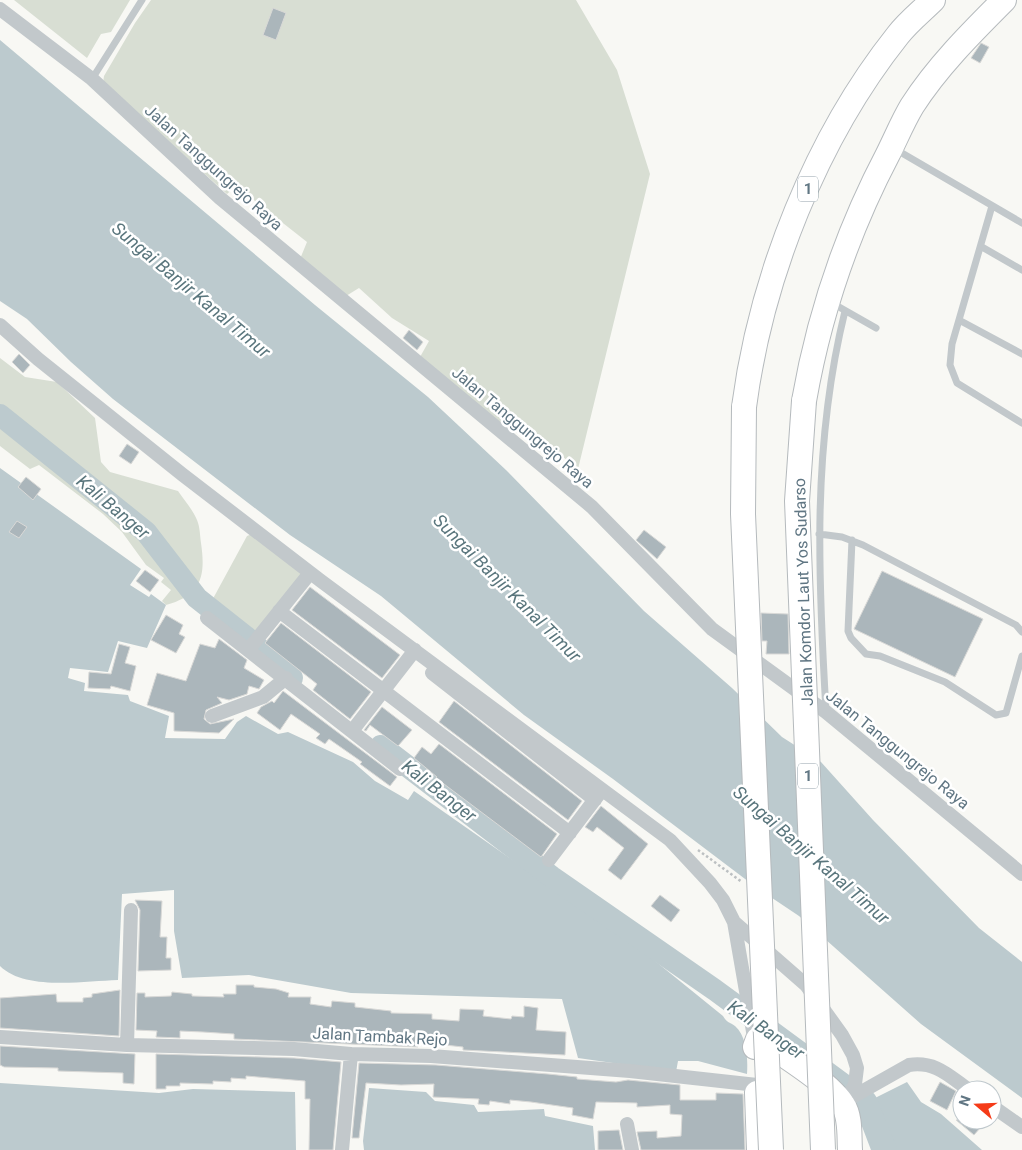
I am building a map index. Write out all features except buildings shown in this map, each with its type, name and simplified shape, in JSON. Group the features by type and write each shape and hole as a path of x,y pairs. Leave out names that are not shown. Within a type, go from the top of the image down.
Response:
{"highway":[{"name":"1","path":"771,1150 743,514 744,407 760,317 793,221 832,135 869,74 900,33 934,0"},
{"name":"Jalan Komdor Laut Yos Sudarso","path":"823,1150 797,501 804,401 809,371 836,306 837,268 870,188 912,106 963,40 1004,0"},
{"path":"759,1150 755,1043 758,1039 816,1078 849,1096 850,1150"}],"street":[{"name":"Jalan Tanggungrejo Raya","path":"0,9 92,79 220,198 592,507 712,629 826,712 1022,874"},
{"path":"0,325 38,359 308,576 413,653 599,795 670,840 710,882 734,922 806,985 853,1055 857,1068 849,1096"},
{"path":"249,649 308,576"},
{"path":"279,611 570,833"},
{"path":"206,618 249,649 400,769"},
{"path":"352,731 413,653"},
{"path":"212,716 263,697 286,678"},
{"path":"549,860 599,795"},
{"path":"128,1045 131,910"},
{"path":"734,922 755,1043"},
{"name":"Jalan Tambak Rejo","path":"0,1037 128,1045 294,1049 351,1054 431,1056 639,1072 757,1084"},
{"path":"342,1150 351,1054"},
{"path":"849,1096 910,1065 934,1065 955,1080"},
{"path":"1002,1113 1022,1127"},
{"path":"628,1124 632,1150"}],"lane":[{"path":"92,79 142,0"},
{"path":"891,147 1022,223"},
{"path":"992,206 982,247 952,344 950,366 957,383 1022,423"},
{"path":"982,247 1022,270"},
{"path":"826,712 819,534 823,428 830,378 836,306 876,328"},
{"path":"959,320 1022,354"},
{"path":"819,534 852,540 1016,625 1022,632"},
{"path":"852,540 848,631 866,654 880,656 946,682 996,714 1001,715 1006,712 1010,704 1022,656"}],"shaded area":[{"path":"14,0 130,0 111,32 101,34 87,58"},
{"path":"151,0 576,0 617,70 650,174 578,469 527,428 512,434 420,357 429,341 392,318 359,288 346,296 300,259 307,242 236,186 227,194 103,83 104,76 135,23"},
{"path":"0,358 25,377 57,382 95,418 101,462 110,472 178,491 197,520 203,566 198,583 187,596 166,605 162,601 171,590 161,582 164,578 146,565 122,532 103,514 39,465 30,469 0,446"},
{"path":"252,534 303,572 250,639 209,606 247,536"}],"water":[{"name":"Sungai Banjir Kanal Timur","path":"0,40 315,305 428,397 506,470 644,611 732,688 782,737 821,762 873,820 979,928 1022,962 1022,1098 1002,1083 1002,1080 997,1080 921,1024 799,916 757,888 613,779 524,715 381,596 290,535 113,399 71,362 27,319 0,301"},
{"path":"0,468 141,569 130,585 149,597 151,594 166,605 147,648 118,641 108,672 70,668 68,678 85,683 84,691 128,695 130,701 169,716 165,738 225,739 237,722 246,716 278,734 288,732 353,762 375,781 408,800 414,791 644,952 735,1026 739,1030 744,1042 747,1055 747,1074 698,1061 678,1061 676,1072 578,1058 562,999 351,993 249,975 182,978 174,931 174,890 122,894 118,980 72,983 39,982 11,974 0,966"},
{"path":"907,1082 921,1102 941,1114 952,1124 952,1130 959,1130 982,1150 871,1150 855,1108"},
{"path":"0,1083 159,1093 193,1089 295,1092 296,1150 0,1150"},
{"path":"369,1088 426,1092 435,1101 474,1105 478,1112 544,1109 545,1116 593,1126 595,1150 364,1150 363,1141"}],"waterway":[{"name":"Kali Banger","path":"0,415 146,532 197,598 245,636 292,678"},
{"name":"Kali Banger","path":"381,746 552,877 715,990 866,1101 886,1150"}]}
